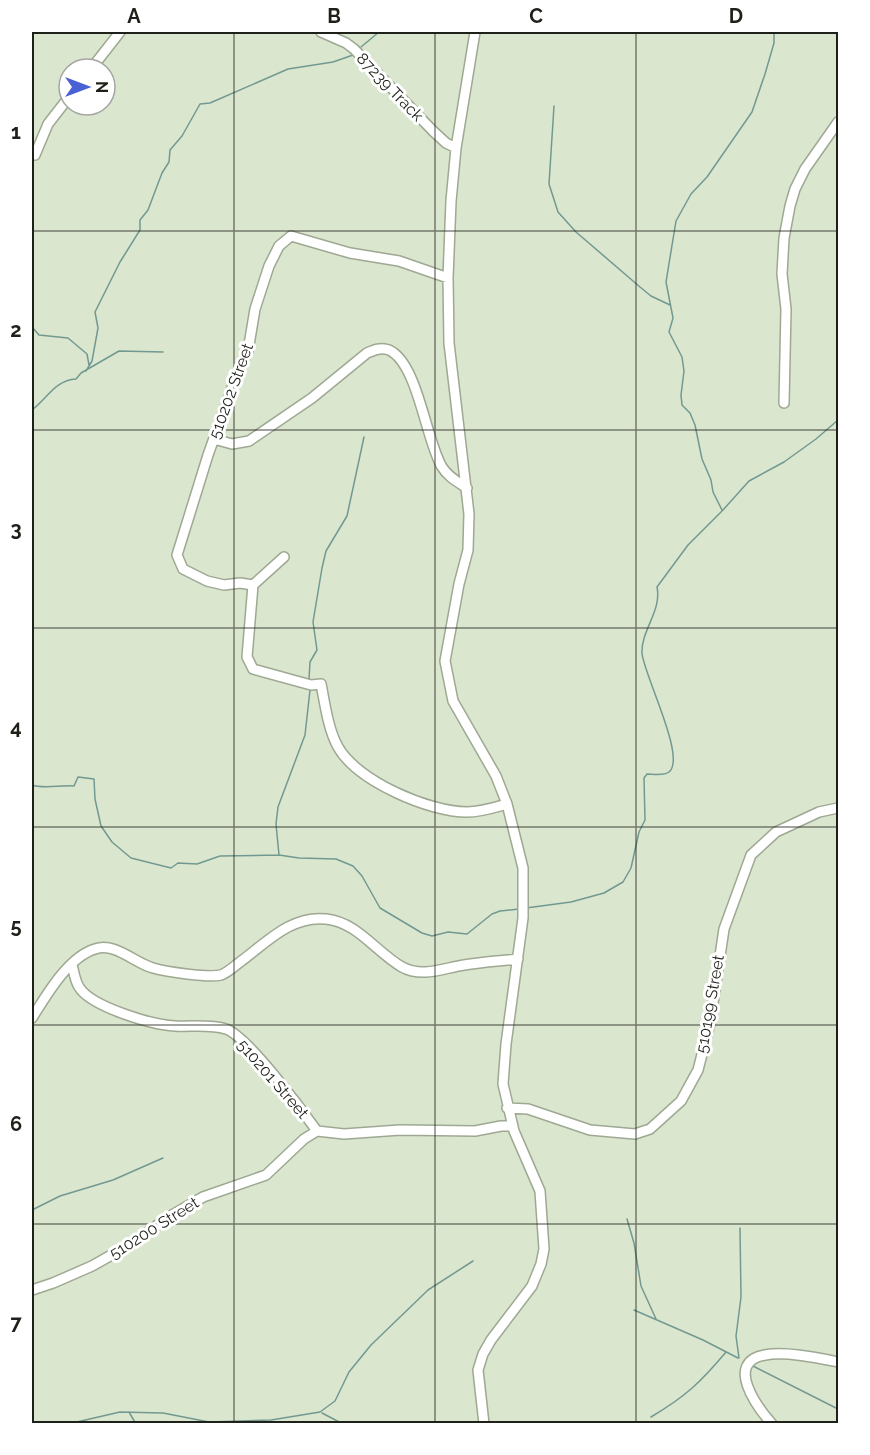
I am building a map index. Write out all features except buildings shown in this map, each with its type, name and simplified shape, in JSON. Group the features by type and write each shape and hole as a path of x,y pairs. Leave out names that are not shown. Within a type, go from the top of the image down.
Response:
{"street":[{"path":"100,57 120,32"},
{"name":"87239 Track","path":"321,32 346,43 433,131 446,143 456,148"},
{"path":"475,32 456,148 448,278 449,343 467,488 468,550 457,593 445,661 453,701 496,776 507,804 523,868 523,918 506,1044 503,1084 513,1126 540,1191 544,1249 542,1264 532,1286 483,1354 478,1370 484,1424"},
{"path":"34,155 48,124 57,112"},
{"path":"784,403 786,309 782,274 789,206 805,169 838,122"},
{"name":"510202 Street","path":"253,585 240,583 224,585 207,581 183,568 177,555 214,439 234,382 248,351 255,309 269,266 279,246 291,236 350,253 399,261 448,278"},
{"path":"214,439 231,444 249,441 312,398 367,353 375,349 386,349 393,352 404,366 413,384 436,457 454,480 467,488"},
{"path":"284,557 253,585 247,657 253,669 311,685 321,684 330,728 338,747 357,767 383,786 409,799 464,812 488,811 507,804"},
{"name":"510199 Street","path":"507,1108 528,1109 590,1130 635,1134 650,1129 681,1101 698,1070 710,1023 724,929 751,855 776,832 819,812 838,808"},
{"path":"32,1018 59,975 95,949 110,948 152,968 192,975 221,975 290,925 306,918 328,919 343,924 403,967 418,972 430,972 465,964 518,959"},
{"name":"510201 Street","path":"72,965 79,988 89,997 141,1021 172,1026 227,1029 241,1040 282,1085 317,1131"},
{"path":"317,1131 344,1134 400,1130 475,1131 513,1126"},
{"name":"510200 Street","path":"32,1290 92,1266 131,1244 168,1216 203,1197 266,1175 304,1139 317,1131"},
{"path":"772,1424 751,1394 745,1380 745,1368 750,1360 765,1355 783,1355 838,1362"}],"waterway":[{"path":"361,47 379,32"},
{"path":"722,510 713,492 711,480 702,459 695,425 690,413 682,405 684,371 682,357 669,332 673,318 666,282 676,221 691,194 707,177 752,112 774,43 774,32"},
{"path":"86,371 92,361 98,328 95,312 120,262 140,230 140,220 148,210 162,173 169,162 170,150 182,136 200,104 210,103 288,69 333,62 353,55"},
{"path":"554,106 549,184 558,212 576,232 640,287 651,296 670,305"},
{"path":"32,327 39,335 68,338 87,354 89,365"},
{"path":"32,410 57,386 76,379 81,373 119,351 163,352"},
{"path":"526,908 571,902 604,893 623,882 631,868 639,832 645,820 644,778 647,774 667,773 673,764 669,733 642,653 645,636 657,604 657,587 688,545 749,481 784,462 838,420"},
{"path":"309,679 310,662 317,650 313,622 322,568 326,551 347,516 364,437"},
{"path":"279,855 276,824 278,807 305,735 310,690"},
{"path":"32,785 74,786 78,777 94,779 95,799 101,826 112,842 131,858 171,868 178,863 197,864 220,856 279,855 336,859 353,866 362,876 380,908 422,933 432,936 448,932 467,934 492,914 519,909"},
{"path":"32,1210 60,1196 113,1180 163,1158"},
{"path":"627,1219 634,1243 641,1286 656,1319"},
{"path":"739,1358 736,1336 741,1297 740,1228"},
{"path":"68,1424 120,1412 163,1413 209,1422 271,1420 320,1412 335,1401 349,1372 371,1345 428,1290 473,1261"},
{"path":"634,1310 738,1358"},
{"path":"651,1417 692,1388 726,1352"},
{"path":"753,1366 838,1409"},
{"path":"129,1412 136,1424"},
{"path":"322,1413 343,1424"}]}
